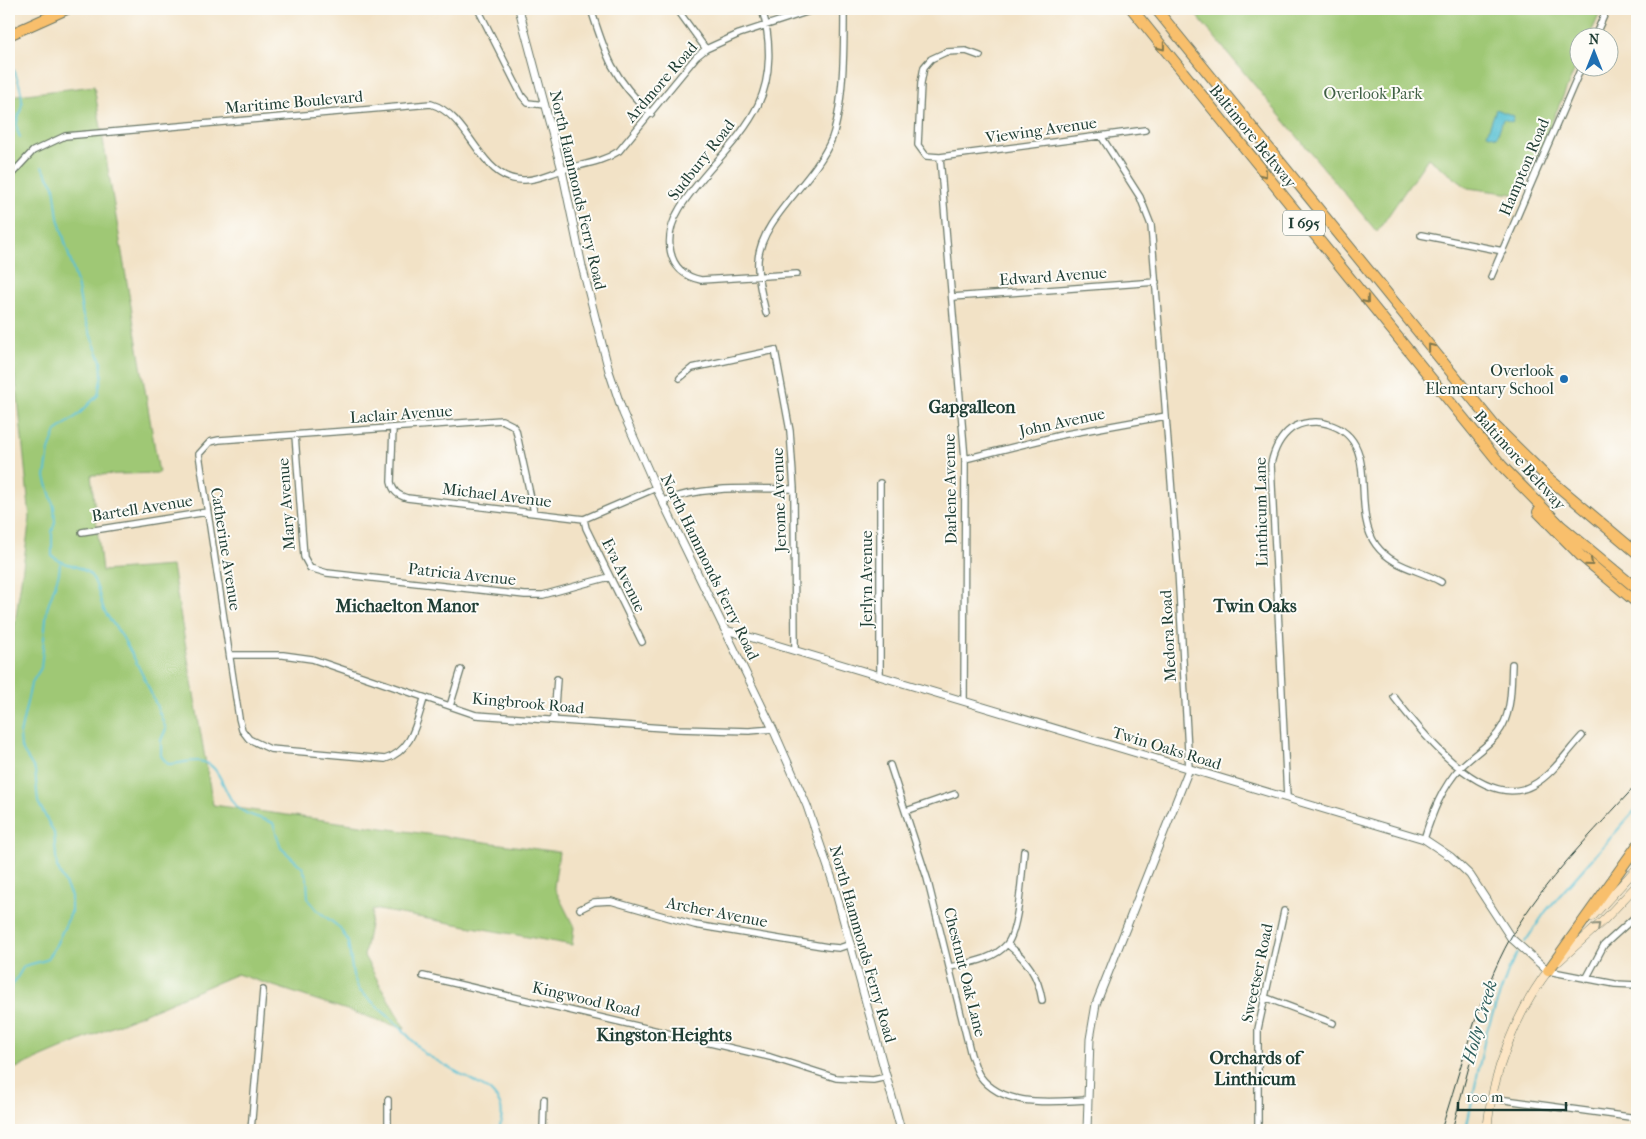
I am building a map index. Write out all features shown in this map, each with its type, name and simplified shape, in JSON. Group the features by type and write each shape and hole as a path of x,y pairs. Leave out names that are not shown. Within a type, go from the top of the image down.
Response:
{"highway":[{"path":"9,35 67,9"},
{"name":"Baltimore Beltway","path":"1132,9 1476,436 1560,525 1637,589"},
{"name":"Baltimore Beltway","path":"1156,9 1494,425 1548,478 1637,553"},
{"path":"1476,436 1500,468 1555,531 1637,603"},
{"path":"1614,535 1637,548"},
{"path":"1548,971 1637,846"}],"main road":[{"path":"1488,1130 1497,1075 1521,1016 1548,971 1594,914 1637,868"},
{"path":"1548,971 1605,919 1637,885"}],"street":[{"path":"478,9 522,96 528,103 545,105"},
{"name":"North Hammonds Ferry Road","path":"519,9 562,170 582,266 609,371 627,421 656,488 773,728 807,806 833,882 851,944 901,1130"},
{"path":"591,9 606,56 614,72 629,92 651,114"},
{"path":"677,9 706,49"},
{"name":"Sudbury Road","path":"762,9 767,25 769,58 767,82 758,105 736,139 680,208 670,232 670,253 681,272 701,280 797,274"},
{"name":"Ardmore Road","path":"562,170 606,160 626,145 696,57 706,49 739,34 816,9"},
{"path":"766,313 758,276 759,253 767,230 814,171 832,137 840,96 844,9"},
{"path":"1598,28 1607,9"},
{"path":"940,157 926,156 918,145 921,84 924,67 931,59 946,52 966,51 980,56"},
{"name":"Hampton Road","path":"1491,277 1577,78"},
{"name":"Maritime Boulevard","path":"9,177 19,163 33,152 65,136 416,104 431,104 451,113 487,160 505,177 526,180 541,178 562,170"},
{"name":"Viewing Avenue","path":"940,157 1145,130"},
{"name":"Medora Road","path":"1087,1130 1090,1039 1096,1004 1189,769 1178,570 1156,282 1149,216 1140,196 1102,136"},
{"name":"Darlene Avenue","path":"940,157 965,459 964,701"},
{"path":"1421,234 1503,250"},
{"name":"Edward Avenue","path":"952,297 1156,282"},
{"name":"Jerome Avenue","path":"680,378 692,368 775,350 788,413 794,489 795,650"},
{"name":"John Avenue","path":"965,459 1061,434 1166,416"},
{"name":"Laclair Avenue","path":"203,447 210,442 219,440 502,420 507,421 516,430 534,512"},
{"name":"Linthicum Lane","path":"1286,797 1271,473 1274,449 1285,434 1301,424 1314,422 1324,423 1344,431 1352,439 1360,457 1364,515 1367,528 1376,546 1394,562 1441,582"},
{"name":"Michael Avenue","path":"393,428 391,482 393,490 399,496 584,519"},
{"name":"Mary Avenue","path":"295,436 304,557 310,568"},
{"name":"Catherine Avenue","path":"203,447 199,454 199,461 207,512 242,730 249,739 270,749 384,759 393,757 409,743 424,699"},
{"name":"Jerlyn Avenue","path":"880,483 880,675"},
{"path":"584,519 656,488"},
{"path":"663,501 677,496 710,490 794,489"},
{"name":"Bartell Avenue","path":"82,532 207,512"},
{"name":"Eva Avenue","path":"584,519 586,528 609,577 642,642"},
{"name":"Patricia Avenue","path":"310,568 327,573 525,595 543,595 609,577"},
{"name":"Twin Oaks Road","path":"726,630 1424,839 1451,857 1470,875 1511,938 1548,971"},
{"name":"Kingbrook Road","path":"230,655 283,655 312,660 476,715 678,729 749,731 773,728"},
{"path":"1424,839 1435,808 1450,779 1497,734 1504,723 1510,691 1512,664"},
{"path":"450,706 461,670"},
{"path":"554,719 557,679"},
{"path":"1394,697 1424,737 1460,768 1494,788 1513,792 1523,790 1541,780 1582,736"},
{"name":"Chestnut Oak Lane","path":"890,765 927,878 971,1055 980,1076 989,1085 1012,1097 1026,1100 1088,1100"},
{"path":"906,811 955,794"},
{"path":"950,967 973,962 994,954 1007,944 1015,921 1024,851"},
{"name":"Archer Avenue","path":"580,909 594,902 610,901 703,926 828,947 839,948 851,944"},
{"name":"Sweetser Road","path":"1258,1130 1258,1029 1284,911"},
{"path":"1586,978 1604,945 1637,915"},
{"path":"1007,944 1030,966 1036,976 1042,1000"},
{"path":"1548,971 1615,984 1637,985"},
{"name":"Kingwood Road","path":"424,976 770,1056 836,1078 873,1080 887,1077"},
{"path":"252,1130 262,990"},
{"path":"1264,997 1333,1023"},
{"path":"1492,1098 1637,1118"},
{"path":"388,1100 388,1130"},
{"path":"543,1130 544,1100"}],"green space":[{"name":"Overlook Park","path":"1191,9 1602,9 1593,28 1568,28 1568,78 1571,78 1520,195 1468,188 1428,158 1377,232"},
{"path":"94,86 159,473 91,475 102,571 172,566 213,805 559,852 554,887 574,927 572,945 373,909 364,956 405,1029 237,974 9,1071 9,875 14,862 9,802 9,665 30,518 17,388 9,345 9,96"}],"water":[{"path":"1496,109 1514,116 1512,122 1503,119 1497,137 1487,134"}],"waterway":[{"path":"14,70 20,85 22,98 17,123 20,137"},
{"path":"42,167 54,186 58,218 77,283 83,316 101,361 102,374 98,395 78,415 56,431 49,450 45,477 54,507 55,522 52,532 52,556 84,570 92,577 98,589 104,610 135,660 152,694 166,729 161,740 161,756 168,764 196,761 211,765 239,809 273,823 281,848 302,867 307,878 308,899 317,910 340,928 348,942 353,975 359,990 398,1025 425,1054 489,1090 500,1104 502,1118 499,1130"},
{"path":"9,991 24,966 46,960 55,947 71,913 71,896 57,867 54,833 38,802 35,770 21,748 20,734 31,684 41,668 47,609 59,573 60,564"},
{"name":"Holly Creek","path":"1525,942 1546,911 1637,808"},
{"name":"Holly Creek","path":"1466,1130 1486,1033 1509,969 1518,953"}],"tram line":[{"path":"1441,1130 1480,1007 1499,960 1511,937 1538,896 1554,876 1637,784"},
{"path":"1452,1130 1470,1063"}],"place":[{"name":"Overlook Elementary School","path":"1564,379"}],"district":[{"name":"Gapgalleon","path":"972,407"},
{"name":"Michaelton Manor","path":"407,606"},
{"name":"Twin Oaks","path":"1255,606"},
{"name":"Kingston Heights","path":"664,1035"},
{"name":"Orchards of Linthicum","path":"1255,1068"}]}
